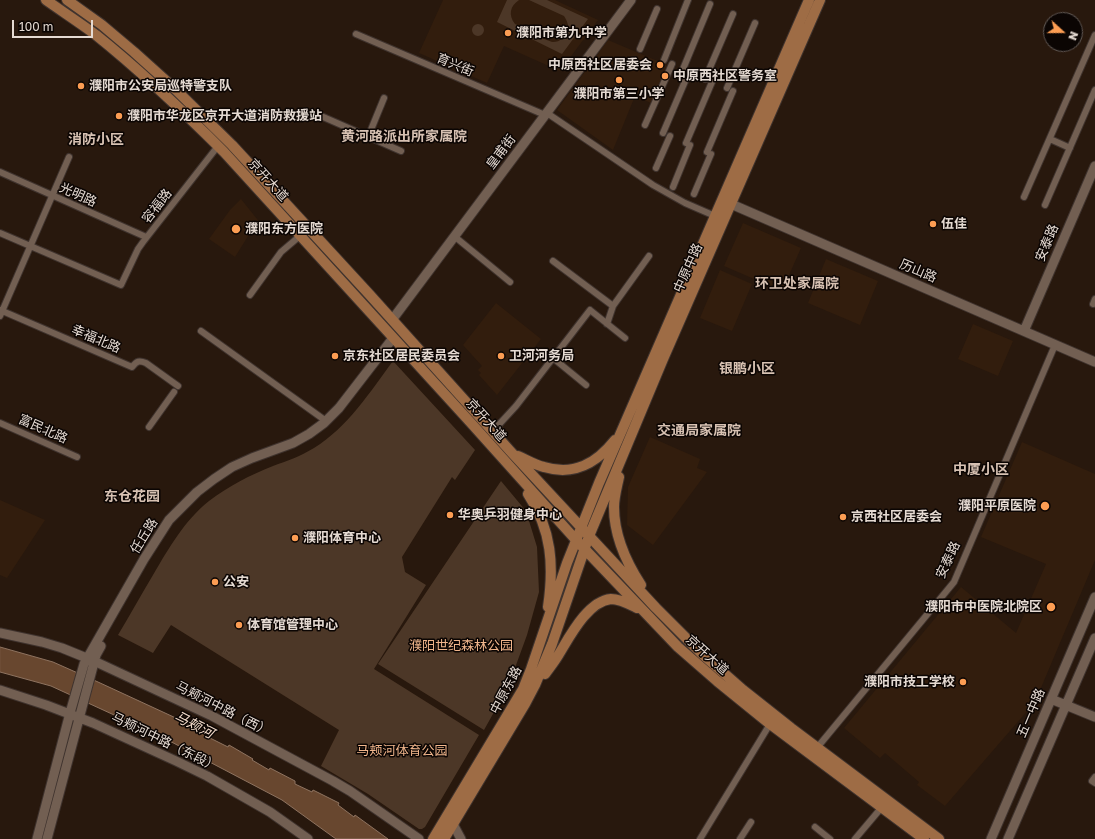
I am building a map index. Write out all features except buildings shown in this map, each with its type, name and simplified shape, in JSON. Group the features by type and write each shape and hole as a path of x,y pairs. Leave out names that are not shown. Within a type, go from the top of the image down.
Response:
{"main road":[{"name":"京开大道","path":"46,0 94,34 126,61 218,146 576,540 660,628 693,660 770,724 815,751 939,839"},
{"name":"京开大道","path":"67,0 102,25 123,43 184,98 232,145 588,536 696,648 724,674 786,724 815,751 882,808 924,839"},
{"name":"中原中路","path":"576,540 809,0"},
{"name":"中原中路","path":"584,548 635,425 820,0"},
{"path":"512,453 543,467 573,470 599,458 612,444 625,425"},
{"path":"635,425 619,476 614,515 625,555 635,576 656,608"},
{"path":"510,466 534,503 542,519 546,532 551,560 551,575 544,632"},
{"name":"中原东路","path":"432,839 523,689 576,540"},
{"name":"中原东路","path":"444,839 531,694 552,644 584,548"},
{"path":"531,694 587,613 598,604 611,599 629,604 637,608 660,628"}],"street":[{"name":"皇甫街","path":"392,320 631,0"},
{"path":"664,60 688,0"},
{"path":"663,132 710,4"},
{"path":"640,49 657,9"},
{"path":"705,79 733,14"},
{"path":"694,194 730,89 755,23"},
{"name":"育兴街","path":"356,34 546,114 654,185 685,203 715,216"},
{"path":"1024,197 1095,35"},
{"path":"645,125 672,64"},
{"path":"673,187 712,82"},
{"path":"1045,205 1095,90"},
{"path":"368,137 384,98"},
{"path":"321,116 401,151"},
{"path":"656,168 670,136"},
{"path":"1050,139 1070,148"},
{"name":"容福路","path":"30,246 121,285 138,249 218,146"},
{"path":"1,312 70,157"},
{"name":"安泰路","path":"1024,331 1095,166"},
{"name":"光明路","path":"0,172 146,238"},
{"name":"历山路","path":"731,204 1095,362"},
{"path":"0,233 30,246"},
{"path":"250,295 278,256 300,235"},
{"path":"454,236 510,282"},
{"path":"607,324 613,306 649,256"},
{"path":"553,261 613,306"},
{"path":"493,431 516,406 590,310 625,338"},
{"name":"幸福北路","path":"1,312 132,367 137,362 141,361 146,363 178,386"},
{"path":"201,330 326,421"},
{"name":"任丘路","path":"37,839 90,663 156,539 169,520 197,492 232,467 293,443 309,434 326,421 339,408 395,340"},
{"name":"任丘路","path":"90,663 172,525 188,508 216,484 235,472 254,463 295,448 312,439 327,427 343,412 395,340"},
{"name":"安泰路","path":"815,751 954,582 1055,345"},
{"path":"553,358 586,385"},
{"path":"149,427 174,392"},
{"name":"富民北路","path":"0,423 77,456"},
{"name":"五一中路","path":"991,839 1095,597"},
{"name":"马颊河中路（西）","path":"0,633 62,648 90,663 212,716 334,780 420,839"},
{"path":"1008,839 1095,638"},
{"name":"马颊河中路（东段）","path":"0,690 74,715 176,761 207,776 270,812 308,839"},
{"path":"1051,698 1095,717"},
{"name":"任丘路","path":"47,839 74,715"},
{"path":"700,839 770,724"},
{"path":"1095,777 1092,781 1095,783"},
{"path":"855,839 882,808"},
{"path":"740,839 751,822"},
{"path":"436,839 452,824 461,839"},
{"path":"815,827 830,839"}],"shaded area":[{"name":"濮阳市第九中学","path":"443,0 555,0 598,20 560,71 504,46 487,83 419,53"},
{"name":"濮阳市第三小学","path":"608,40 667,65 651,103 635,96 613,150 557,110"},
{"name":"濮阳东方医院","path":"241,199 261,224 250,233 235,257 209,239 230,210"},
{"path":"743,223 801,248 782,291 724,266"},
{"path":"826,259 878,281 860,325 808,303"},
{"path":"720,270 752,284 732,331 700,318"},
{"name":"卫河河务局","path":"496,303 541,339 497,395 479,375 481,373 478,370 482,366 463,345"},
{"path":"973,324 1013,341 998,376 958,359"},
{"path":"650,437 700,459 697,468 707,472 653,545 627,525 628,487"},
{"name":"濮阳市技工学校","path":"1022,442 1095,474 1095,560 1035,702 945,806 917,785 919,782 885,753 880,758 844,728 961,587 1016,633 1046,564 981,537"},
{"path":"0,500 45,520 7,578 0,575"},
{"path":"0,647 53,662 178,719 210,736 210,738 228,747 229,745 269,770 270,768 295,781 295,784 312,792 313,790 339,803 338,805 354,817 355,815 388,839 336,839 282,800 162,737 51,686 0,672"}],"green space":[{"path":"507,0 519,0 516,2 511,11 511,17 515,24 553,42 560,40 568,31 568,23 564,16 529,0 547,0 588,19 562,54 497,22"},
{"path":"478,24 482,26 484,30 482,34 478,36 474,34 472,30 474,26"},
{"name":"濮阳体育中心","path":"393,361 475,450 455,480 452,477 402,557 405,572 426,585 374,669 479,735 425,827 422,829 419,829 368,794 321,766 339,730 171,625 153,653 118,635 171,545 192,517 200,509 224,490 240,481 264,469 304,453 326,440 358,408"},
{"name":"濮阳世纪森林公园","path":"501,481 526,511 537,547 539,592 527,635 508,687 484,730 378,664"}],"place":[{"name":"濮阳市第九中学","path":"508,33"},
{"name":"中原西社区居委会","path":"660,65"},
{"name":"中原西社区警务室","path":"665,76"},
{"name":"濮阳市第三小学","path":"619,80"},
{"name":"濮阳市公安局巡特警支队","path":"81,86"},
{"name":"濮阳市华龙区京开大道消防救援站","path":"119,116"},
{"name":"伍佳","path":"933,224"},
{"name":"濮阳东方医院","path":"236,229"},
{"name":"京东社区居民委员会","path":"335,356"},
{"name":"卫河河务局","path":"501,356"},
{"name":"濮阳平原医院","path":"1045,506"},
{"name":"华奥乒羽健身中心","path":"450,515"},
{"name":"京西社区居委会","path":"843,517"},
{"name":"濮阳体育中心","path":"295,538"},
{"name":"公安","path":"215,582"},
{"name":"濮阳市中医院北院区","path":"1051,607"},
{"name":"体育馆管理中心","path":"239,625"},
{"name":"濮阳市技工学校","path":"963,682"}],"district":[{"name":"黄河路派出所家属院","path":"404,137"},
{"name":"消防小区","path":"96,140"},
{"name":"环卫处家属院","path":"797,284"},
{"name":"银鹏小区","path":"747,369"},
{"name":"交通局家属院","path":"699,431"},
{"name":"中厦小区","path":"981,470"},
{"name":"东仓花园","path":"132,497"}],"water label":[{"name":"马颊河","path":"194,725"}],"park label":[{"name":"马颊河体育公园","path":"402,751"}]}
